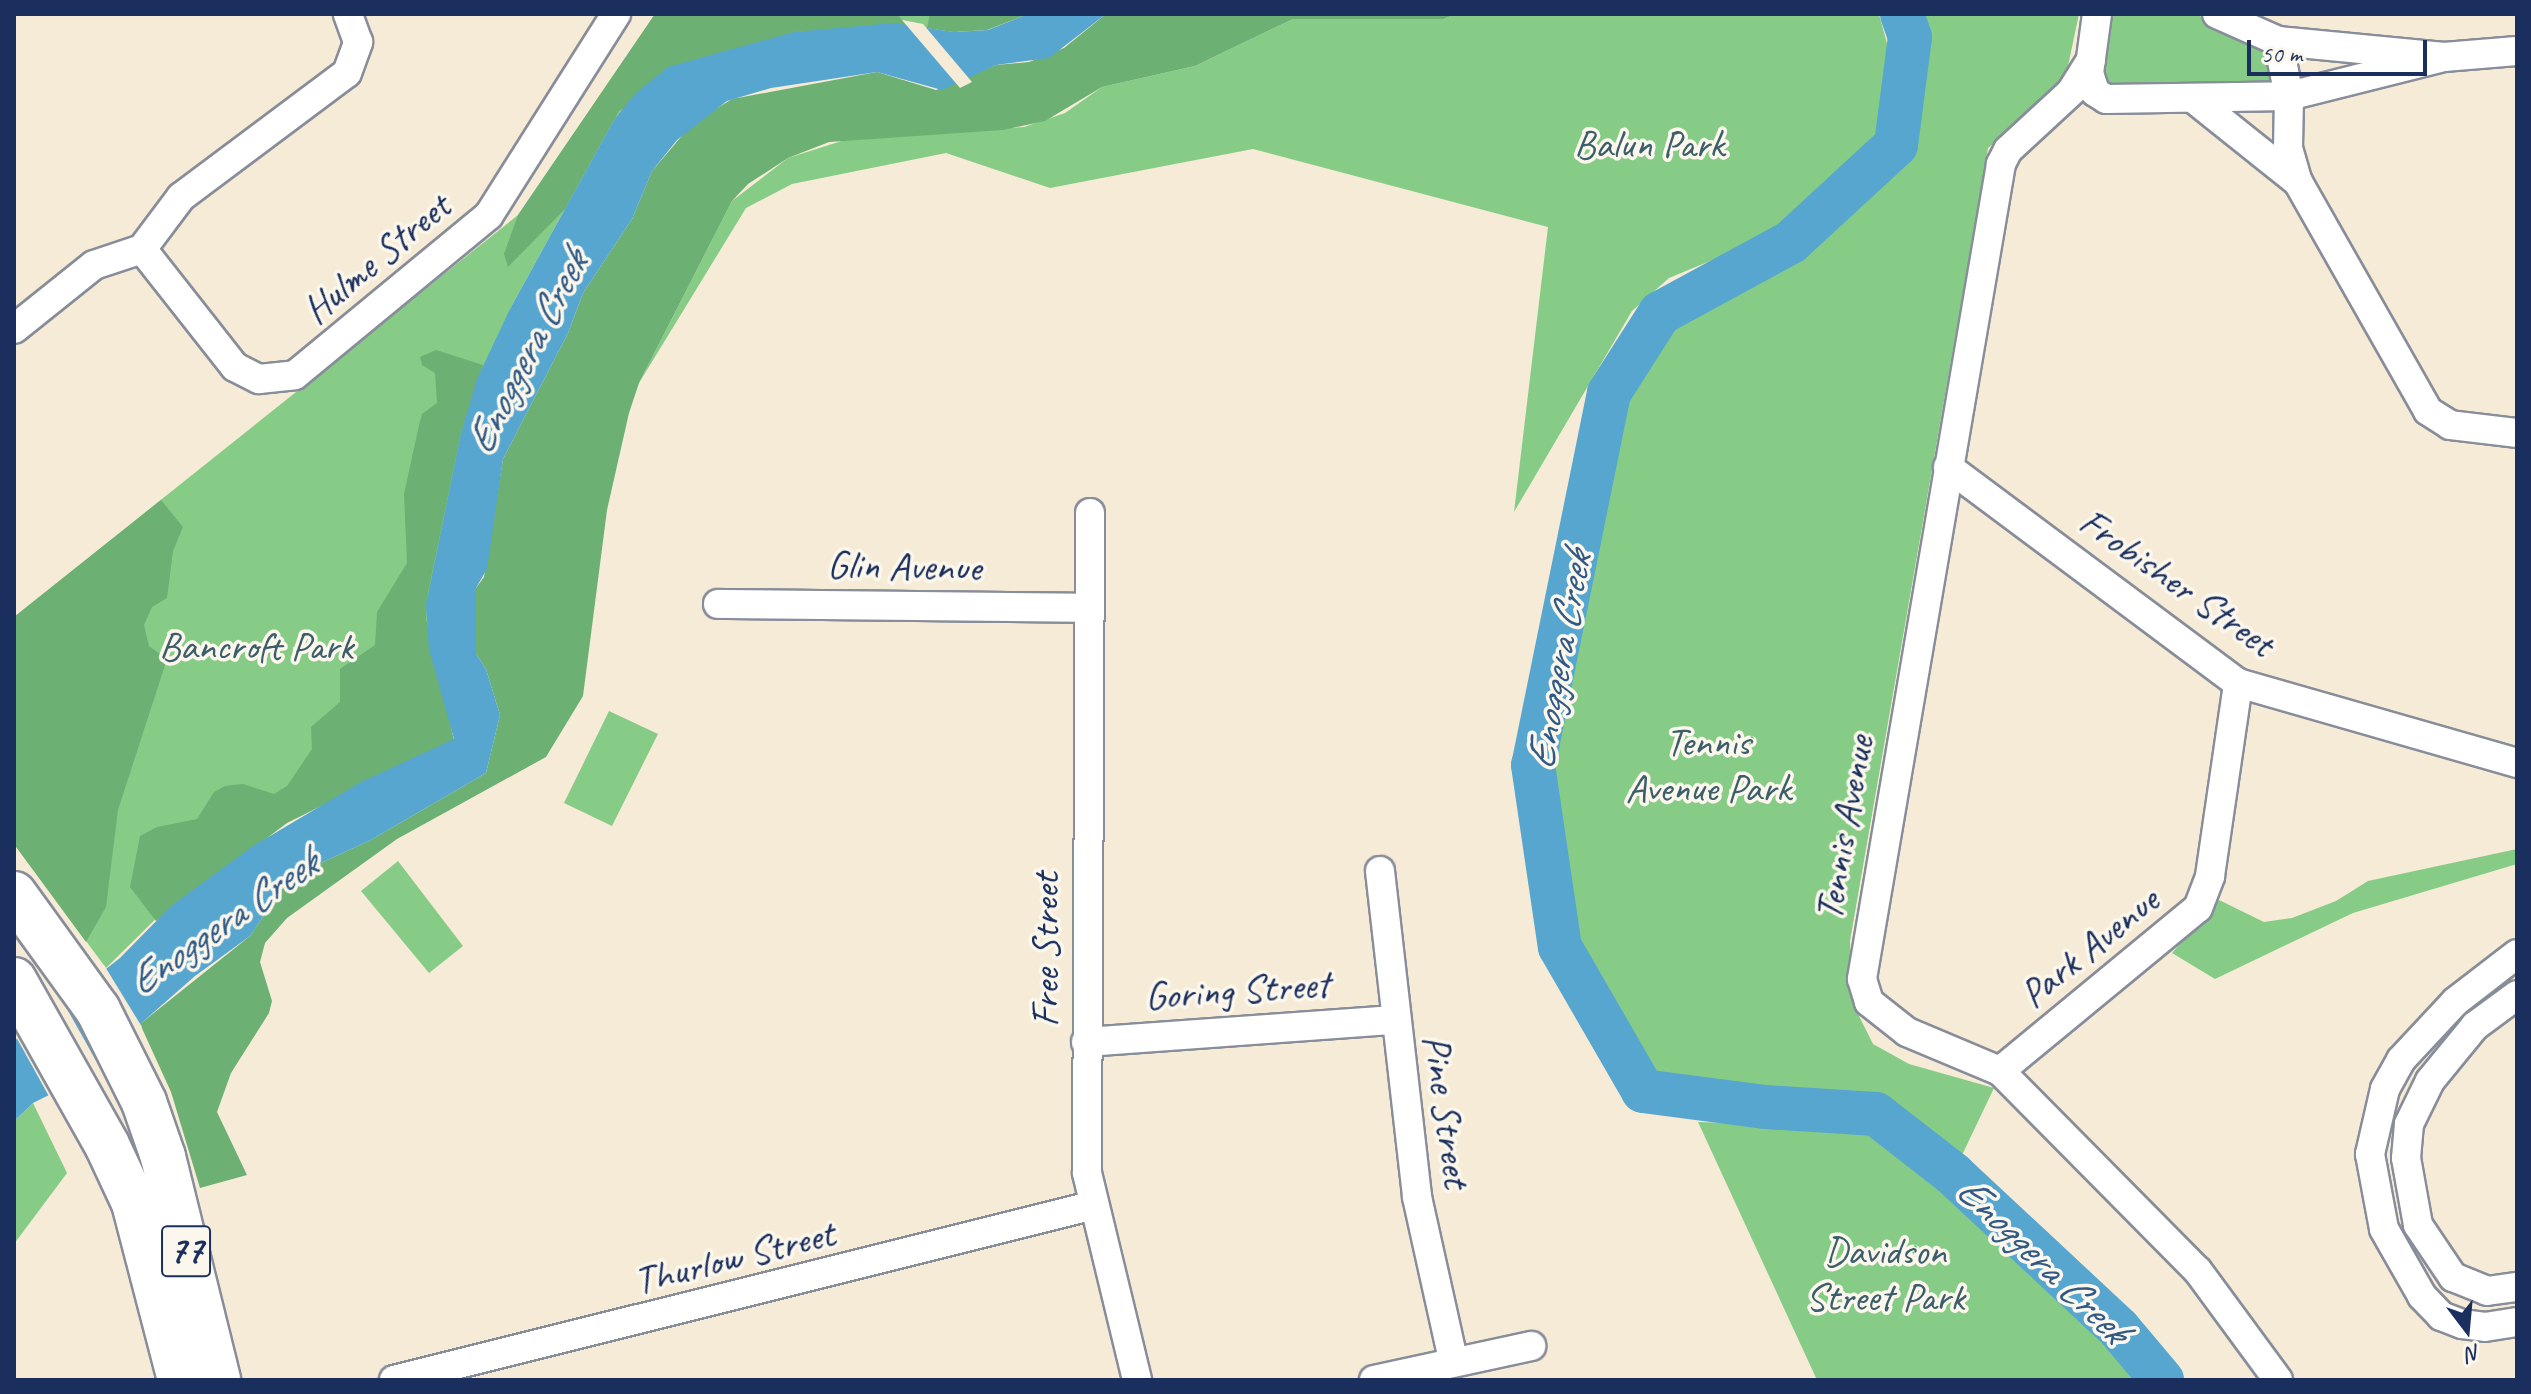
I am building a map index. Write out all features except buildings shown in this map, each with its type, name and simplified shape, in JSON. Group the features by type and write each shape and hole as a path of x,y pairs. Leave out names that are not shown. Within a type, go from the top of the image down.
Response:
{"main road":[{"name":"77","path":"14,894 55,948 113,1035 152,1122 218,1380"},
{"name":"77","path":"16,982 107,1145 134,1203 180,1380"}],"street":[{"path":"14,329 94,265 142,249 181,197 347,73 358,42 348,14"},
{"name":"Hulme Street","path":"142,249 235,367 259,379 295,375 489,215 616,14"},
{"path":"2097,14 2091,60 2095,92 2117,99"},
{"path":"2217,14 2278,41 2444,57 2517,51"},
{"path":"2278,41 2289,96 2288,148 2298,182 2432,416 2450,425 2517,433"},
{"name":"Tennis Avenue","path":"2039,126 2117,99 2289,96 2444,57"},
{"name":"Tennis Avenue","path":"2091,60 2072,91 2001,161 1862,979 1869,1002 1907,1032 2000,1071 2198,1271 2278,1380"},
{"path":"2194,99 2298,182"},
{"name":"Frobisher Street","path":"1948,467 2238,683 2517,763"},
{"name":"Free Street","path":"1090,513 1086,1042 1091,1206 1137,1380"},
{"name":"Glin Avenue","path":"718,604 1090,608"},
{"name":"Park Avenue","path":"2000,1071 2198,908 2210,876 2238,683"},
{"name":"Pine Street","path":"1380,871 1394,1020 1417,1197 1453,1360"},
{"path":"2517,954 2455,1002 2401,1060 2385,1089 2370,1154 2384,1229 2422,1296 2441,1316 2462,1324 2485,1327 2517,1322"},
{"path":"2517,995 2475,1026 2438,1070 2414,1107 2406,1145 2412,1209 2433,1253 2453,1277 2470,1286 2517,1287"},
{"name":"Goring Street","path":"1086,1042 1394,1020"},
{"name":"Thurlow Street","path":"394,1380 1091,1206"},
{"path":"1374,1380 1453,1360 1531,1346"}],"green space":[{"name":"Bancroft Park","path":"655,14 1028,14 954,32 894,23 842,26 614,120 511,307 429,649 106,968 14,844 14,617 518,215"},
{"path":"655,14 897,14 906,25 794,32 619,111 565,209 508,267 504,254 518,215"},
{"path":"930,14 1028,14 987,30 954,32 927,28"},
{"path":"1106,14 1455,14 1444,19 1293,19 1195,66 1102,87 1045,121 1003,130 829,142 788,158 748,184 732,201 639,383 629,413 607,510 583,696 546,757 397,839 287,918 265,943 260,962 272,1001 269,1013 231,1073 217,1112 247,1175 200,1188 171,1092 140,1024 250,936 290,877 369,841 486,773 500,715 486,669 476,654 476,588 484,577 503,459 568,333 583,293 632,219 652,171 692,124 732,99 877,72 936,90 996,65 1029,62 1064,48"},
{"name":"Balun Park","path":"1455,14 1879,14 1888,47 1893,94 1878,145 1768,237 1669,278 1632,311 1514,512 1548,227 1253,149 1050,188 946,153 792,184 746,208 639,383 732,201 788,158 851,138 1024,127 1065,113 1102,87 1195,66 1293,19 1444,19"},
{"name":"Tennis Avenue Park","path":"1902,14 2079,14 2065,80 2052,98 1988,148 1850,941 1852,1002 1873,1044 1909,1064 1994,1088 1953,1174 1875,1114 1765,1107 1643,1091 1560,947 1533,765 1609,393 1660,313 1791,242 1896,145 1910,37"},
{"path":"2105,14 2196,14 2268,51 2273,79 2269,84 2109,91 2099,70"},
{"path":"436,350 483,365 461,433 428,593 426,619 454,740 287,823 156,921 130,887 140,836 157,827 197,819 214,792 225,786 243,784 274,794 287,786 312,749 311,727 340,702 340,669 375,645 377,612 407,563 404,494 422,414 437,403 435,373 422,365 420,357"},
{"path":"161,500 183,527 173,551 167,598 152,607 144,625 149,646 167,659 118,810 106,907 86,942 14,844 14,617"},
{"path":"609,711 658,734 612,826 564,803"},
{"path":"2517,849 2517,864 2353,913 2215,979 2172,953 2219,900 2264,922 2292,918 2336,901 2368,881"},
{"path":"398,861 463,946 429,973 361,891"},
{"path":"33,1103 67,1173 14,1244 14,1121"},
{"name":"Davidson Street Park","path":"1698,1122 1883,1128 2097,1329 2139,1380 1817,1380"}],"water":[{"path":"1028,14 1106,14 1049,58 996,65 942,90 877,72 771,88 727,101 677,140 652,171 632,219 583,293 568,333 503,459 487,569 476,588 476,654 486,669 500,715 486,773 369,841 290,877 250,936 195,976 73,1083 33,1103 14,1121 14,1041 120,958 171,906 253,846 361,782 454,739 429,649 426,605 461,433 477,379 511,307 614,120 635,94 668,67 794,32 894,23 954,32 988,30"}],"pier":[{"path":"902,20 923,24 972,82 960,88"},
{"path":"104,965 142,1027 119,1046 68,995"},
{"path":"62,1000 99,1066 51,1100 15,1035"}],"waterway":[{"name":"Enoggera Creek","path":"1902,14 1910,37 1896,145 1791,242 1660,313 1609,393 1533,765 1560,947 1643,1091 1765,1107 1876,1114 1953,1174 2119,1329 2162,1380"}]}
